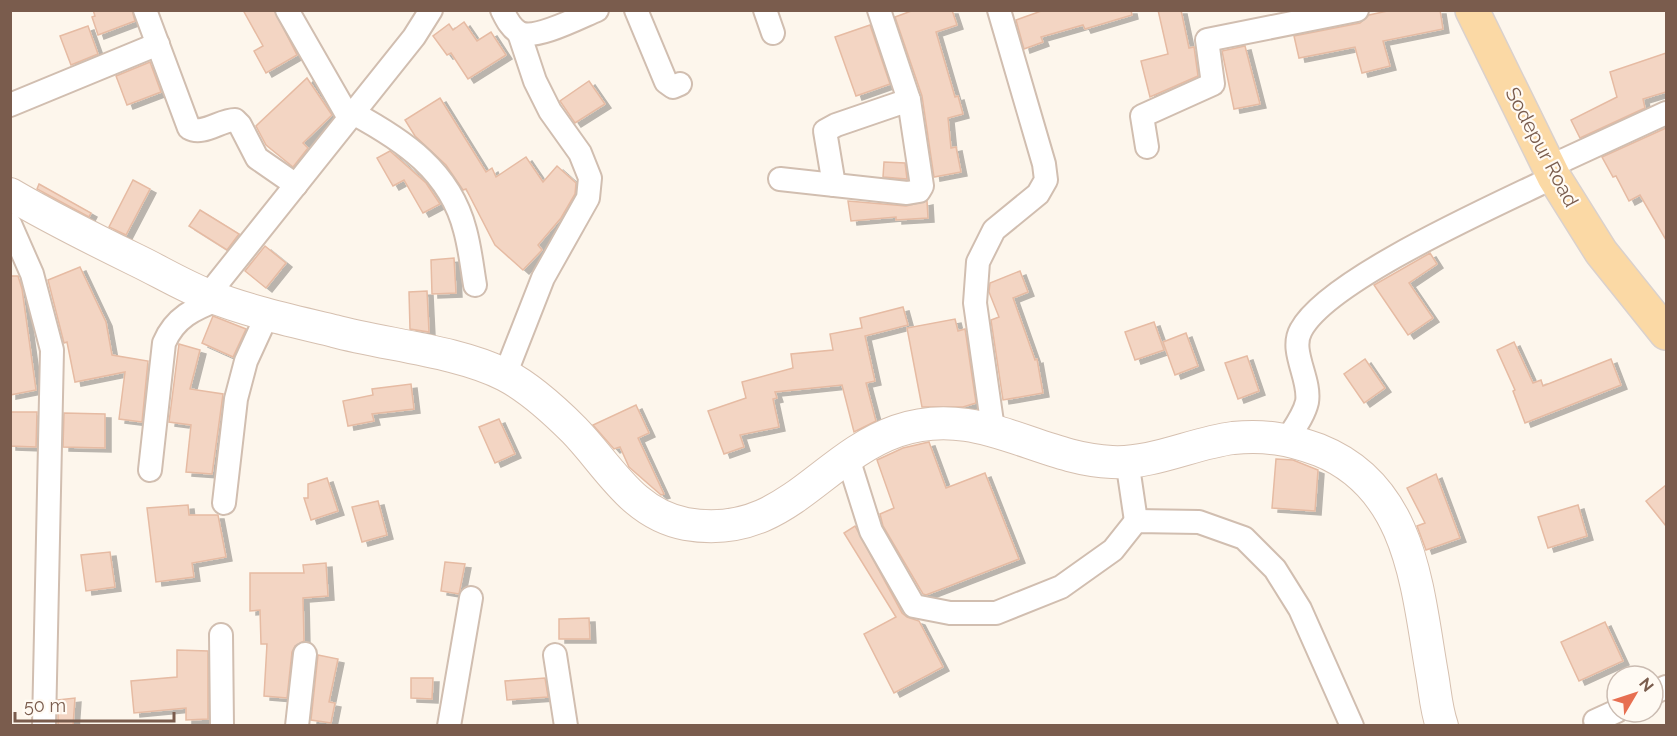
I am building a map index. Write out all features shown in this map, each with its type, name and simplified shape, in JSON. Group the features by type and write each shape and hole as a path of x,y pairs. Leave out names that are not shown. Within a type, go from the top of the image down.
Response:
{"main road":[{"name":"Sodepur Road","path":"1473,10 1552,172 1601,252 1665,328"}],"street":[{"path":"145,10 189,128 201,130 227,120 235,120 240,125 257,158 296,184"},
{"path":"286,10 351,116 392,134 416,152 440,178 456,204 465,230 475,285"},
{"path":"150,470 164,343 170,329 180,318 214,297 296,184 414,37 431,10"},
{"path":"502,10 509,23 519,33 535,81 550,111 579,153 590,178 588,198 543,278 505,375"},
{"path":"519,33 534,34 597,10"},
{"path":"636,10 666,82 673,87 680,84"},
{"path":"765,10 773,33"},
{"path":"780,179 907,193 919,191 922,175 909,100 879,10"},
{"path":"993,429 975,303 978,262 994,230 1038,194 1046,180 1044,164 999,10"},
{"path":"1147,147 1142,116 1213,84 1207,40 1357,10"},
{"path":"10,105 158,44"},
{"path":"834,185 825,131 836,125 909,100"},
{"path":"1288,438 1301,418 1307,401 1298,347 1299,332 1314,312 1337,292 1419,244 1666,113"},
{"path":"10,194 44,214 214,297 336,332 466,361 505,375 540,399 575,430 640,504 661,517 684,524 715,527 750,521 783,507 869,444 901,430 949,423 993,429 1067,453 1113,462 1160,456 1232,438 1288,438 1341,459 1379,491 1407,543 1442,726"},
{"path":"12,229 32,274 52,350 44,726"},
{"path":"224,503 236,399 246,362 268,313"},
{"path":"848,458 871,531 914,606 950,613 996,613 1061,587 1113,550 1136,521 1127,460"},
{"path":"1136,521 1198,522 1244,538 1275,569 1300,609 1352,726"},
{"path":"449,726 471,598"},
{"path":"221,634 222,726"},
{"path":"297,726 305,654"},
{"path":"555,655 566,726"},
{"path":"1595,722 1605,717"}],"building":[{"path":"93,10 132,10 135,21 98,35 92,17 95,16"},
{"path":"243,10 274,10 297,55 266,73 254,51 263,46"},
{"path":"914,10 952,10 957,25 936,32 955,97 958,96 963,114 948,118 951,148 956,147 961,172 934,177 922,96 895,17"},
{"path":"1044,10 1131,10 1132,15 1085,29 1083,25 1041,37 1043,42 1024,49 1016,20"},
{"path":"1158,10 1181,10 1189,48 1194,47 1198,76 1150,97 1141,61 1168,54"},
{"path":"1392,10 1440,10 1443,29 1383,41 1390,66 1362,73 1355,47 1299,58 1294,36 1360,23 1369,15"},
{"path":"464,22 477,41 491,32 506,55 468,79 451,53 447,55 433,36 449,24 453,30"},
{"path":"870,25 890,84 856,96 835,37"},
{"path":"88,26 98,54 71,65 60,36"},
{"path":"1245,46 1260,104 1234,109 1222,51"},
{"path":"1666,53 1666,92 1643,99 1645,108 1580,138 1571,120 1617,97 1610,72"},
{"path":"150,62 161,92 127,105 116,76"},
{"path":"307,78 332,115 303,143 308,148 293,167 266,145 256,126"},
{"path":"589,81 605,104 575,123 560,101"},
{"path":"440,98 486,172 492,168 496,177 526,157 543,182 557,166 576,183 575,194 561,218 538,245 542,250 523,270 495,245 466,189 463,190 446,165 415,136 405,120"},
{"path":"1666,128 1666,240 1640,195 1629,201 1616,176 1613,177 1602,157"},
{"path":"390,151 426,183 440,204 423,213 404,180 393,186 377,158"},
{"path":"884,162 905,163 907,179 883,177"},
{"path":"133,180 150,189 126,235 109,227"},
{"path":"39,184 91,213 89,217 37,189"},
{"path":"848,201 906,206 927,201 928,218 896,220 896,217 851,221"},
{"path":"200,210 239,234 227,250 189,226"},
{"path":"265,246 286,263 266,288 245,271"},
{"path":"1430,253 1437,264 1409,283 1433,318 1408,335 1374,285"},
{"path":"454,258 456,293 432,294 431,260"},
{"path":"80,267 106,322 112,355 148,361 142,422 119,419 125,372 75,382 67,342 64,343 48,280"},
{"path":"1020,271 1028,292 1013,298 1035,360 1037,359 1043,393 1003,400 991,320 999,317 989,292 990,283"},
{"path":"10,276 18,276 22,289 36,390 10,395"},
{"path":"427,291 429,332 410,329 409,292"},
{"path":"903,307 908,325 865,336 875,381 866,383 876,421 854,432 842,385 775,392 777,398 773,399 779,427 740,435 744,447 724,454 708,411 746,398 742,382 793,368 791,354 833,350 830,334 862,328 860,318"},
{"path":"213,316 246,329 233,357 202,343"},
{"path":"955,319 958,331 965,329 976,403 963,407 922,407 907,328"},
{"path":"1154,322 1164,350 1135,360 1125,332"},
{"path":"1186,333 1198,366 1175,375 1163,342"},
{"path":"1514,342 1533,383 1541,380 1543,386 1611,359 1621,385 1525,423 1513,391 1515,390 1497,350"},
{"path":"179,344 200,350 190,389 223,394 212,474 186,472 191,425 169,422"},
{"path":"1247,356 1259,391 1238,399 1225,363"},
{"path":"1365,359 1385,388 1364,403 1344,374"},
{"path":"411,384 414,409 372,414 374,421 348,426 343,401 373,395 372,389"},
{"path":"636,405 649,433 638,438 664,494 661,495 629,467 620,447 614,449 593,425"},
{"path":"10,412 37,412 36,447 10,446"},
{"path":"64,413 105,414 105,448 63,447"},
{"path":"499,419 515,454 495,463 479,427"},
{"path":"929,442 946,488 985,473 1019,559 926,595 923,594 883,526 880,514 894,508 877,460 903,448"},
{"path":"1276,459 1293,460 1318,470 1315,511 1272,508"},
{"path":"1436,474 1460,538 1426,550 1417,526 1425,523 1407,488"},
{"path":"327,478 338,511 311,520 304,498 308,498 308,484"},
{"path":"1666,485 1666,526 1646,501"},
{"path":"378,501 387,535 362,542 352,507"},
{"path":"188,505 189,515 218,515 226,557 192,563 194,577 156,582 147,508"},
{"path":"1578,505 1587,536 1548,548 1538,517"},
{"path":"855,526 902,613 919,621 943,667 894,693 864,634 896,617 844,533"},
{"path":"110,552 115,587 86,591 81,555"},
{"path":"445,562 465,564 459,594 441,591"},
{"path":"326,563 328,596 303,598 304,641 295,646 292,652 287,698 264,696 267,644 261,644 260,610 250,611 250,573 304,573 303,565"},
{"path":"589,618 590,639 559,639 559,619"},
{"path":"1605,622 1623,661 1616,664 1605,664 1605,669 1579,681 1561,642"},
{"path":"177,650 208,651 208,719 186,720 186,708 134,713 131,681 177,677"},
{"path":"318,655 338,659 329,702 335,703 331,723 311,720"},
{"path":"411,678 433,678 432,699 411,698"},
{"path":"545,678 548,697 507,700 505,681"},
{"path":"75,698 73,726 58,726 58,700"}]}
